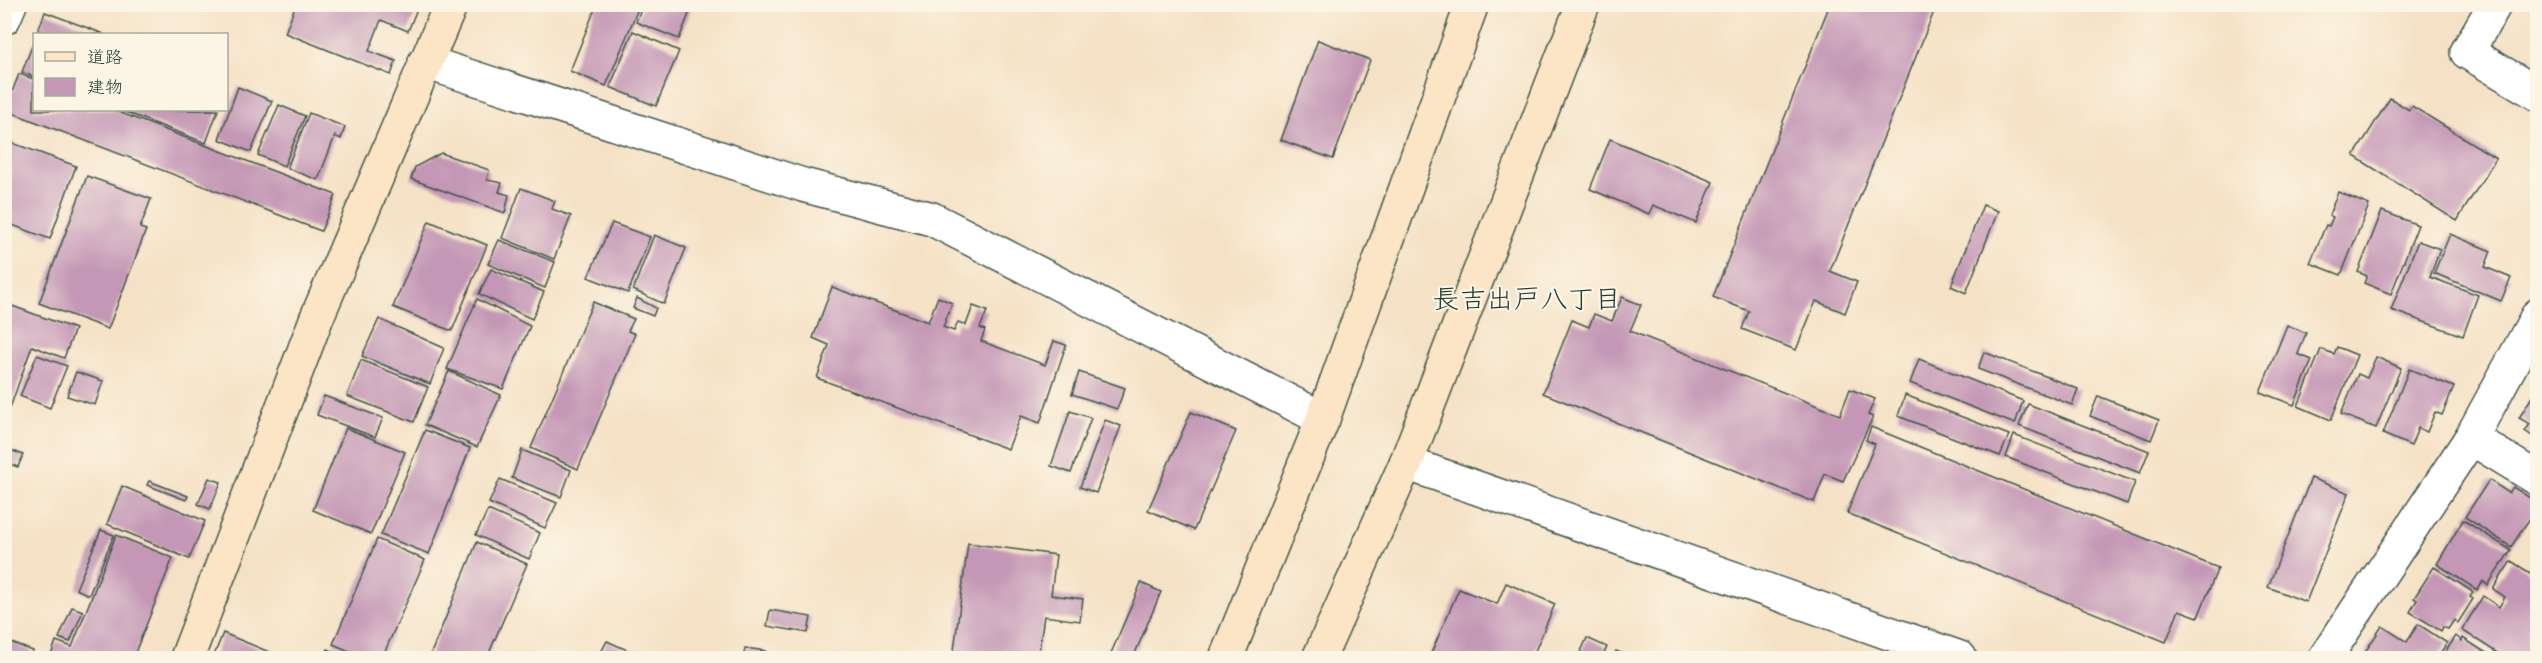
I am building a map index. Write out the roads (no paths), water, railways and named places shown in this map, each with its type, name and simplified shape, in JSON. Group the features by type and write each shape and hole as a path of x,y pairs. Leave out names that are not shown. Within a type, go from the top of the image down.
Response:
{"street":[{"path":"4,18 10,4"},
{"path":"187,658 317,317 451,4"},
{"path":"1226,658 1323,419 1472,4"},
{"path":"1319,658 1406,463 1583,4"},
{"path":"2495,4 2467,52 2538,94"},
{"path":"425,62 803,185 932,219 1323,419"},
{"path":"2325,658 2471,438 2538,315"},
{"path":"2471,438 2538,479"},
{"path":"1406,463 1960,658"}],"district":[{"name":"長吉出戸八丁目","path":"1527,299"}]}
